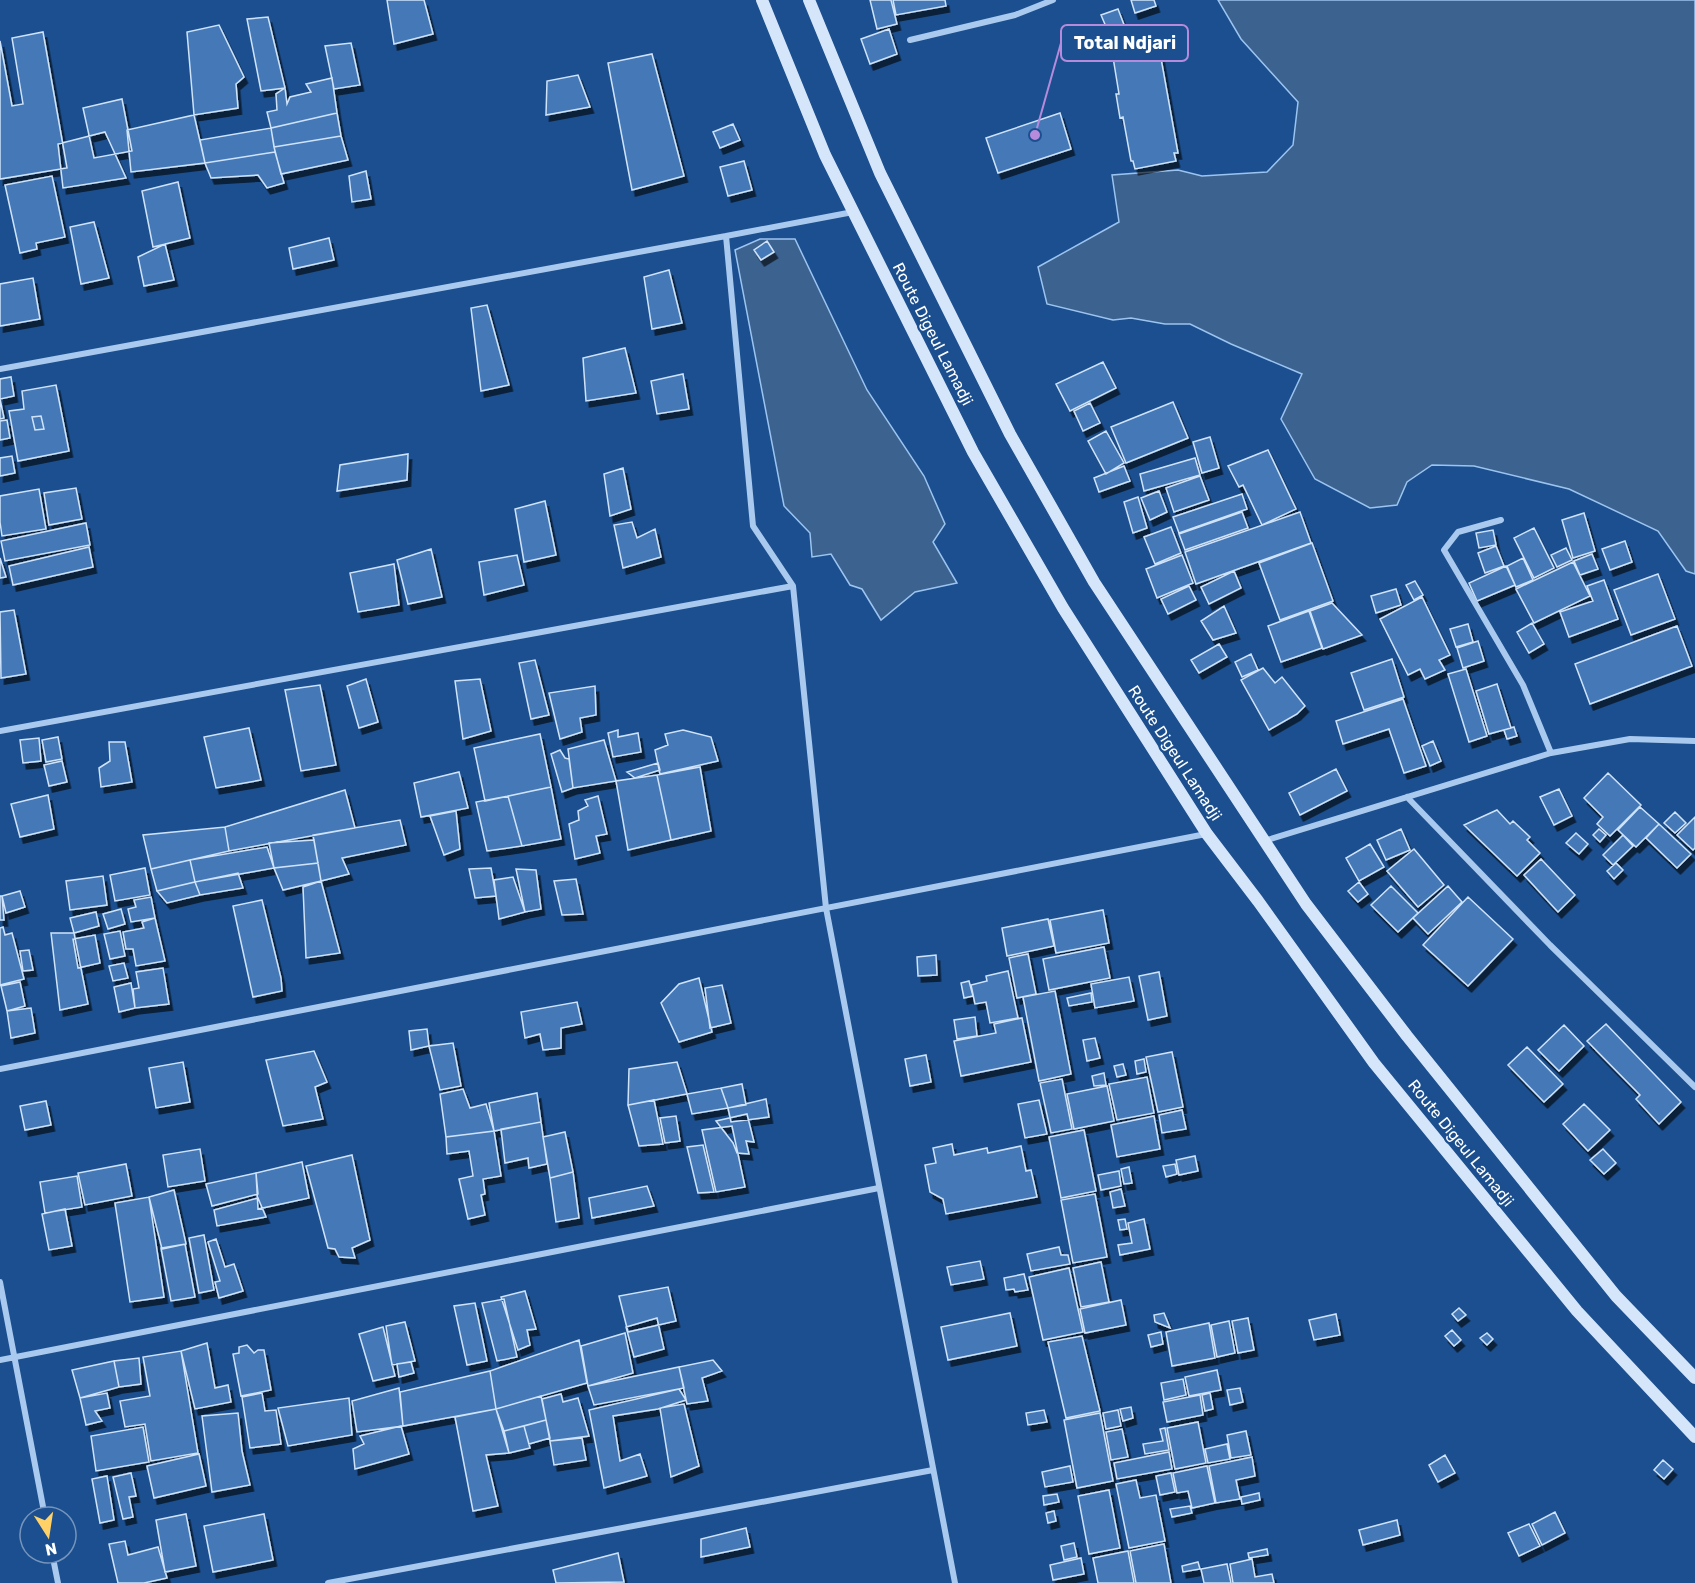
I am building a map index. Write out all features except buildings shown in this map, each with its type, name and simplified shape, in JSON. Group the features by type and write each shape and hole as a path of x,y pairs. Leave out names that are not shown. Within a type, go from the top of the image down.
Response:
{"main road":[{"name":"Route Digeul Lamadji","path":"762,0 825,154 978,461 1063,608 1207,834 1381,1072 1577,1311 1695,1437"},
{"path":"809,0 880,174 1010,434 1094,582 1306,904 1407,1036 1616,1296 1695,1378"}],"street":[{"path":"910,40 1016,15 1053,0"},
{"path":"0,369 853,212"},
{"path":"726,236 753,526 793,585 826,908 955,1583"},
{"path":"1501,520 1458,532 1444,550 1523,685 1551,753"},
{"path":"0,731 793,585"},
{"path":"1264,842 1551,753 1630,739 1695,741"},
{"path":"1407,797 1550,945 1695,1087"},
{"path":"0,1068 1207,834"},
{"path":"0,1360 879,1188"},
{"path":"0,1282 43,1505"},
{"path":"328,1583 933,1470"},
{"path":"54,1565 58,1583"}],"water":[{"path":"1218,0 1695,0 1695,574 1686,571 1658,531 1569,489 1474,466 1432,465 1407,482 1397,505 1370,508 1315,479 1281,419 1302,374 1190,324 1165,324 1131,318 1113,320 1047,304 1038,267 1119,222 1112,175 1178,170 1202,176 1267,172 1293,145 1298,102 1241,39"},
{"path":"760,239 795,239 867,390 924,476 945,524 933,542 957,583 915,592 881,620 862,589 850,585 831,554 812,557 810,533 784,506 735,250"}],"place":[{"name":"Total Ndjari","path":"1035,135"}]}
